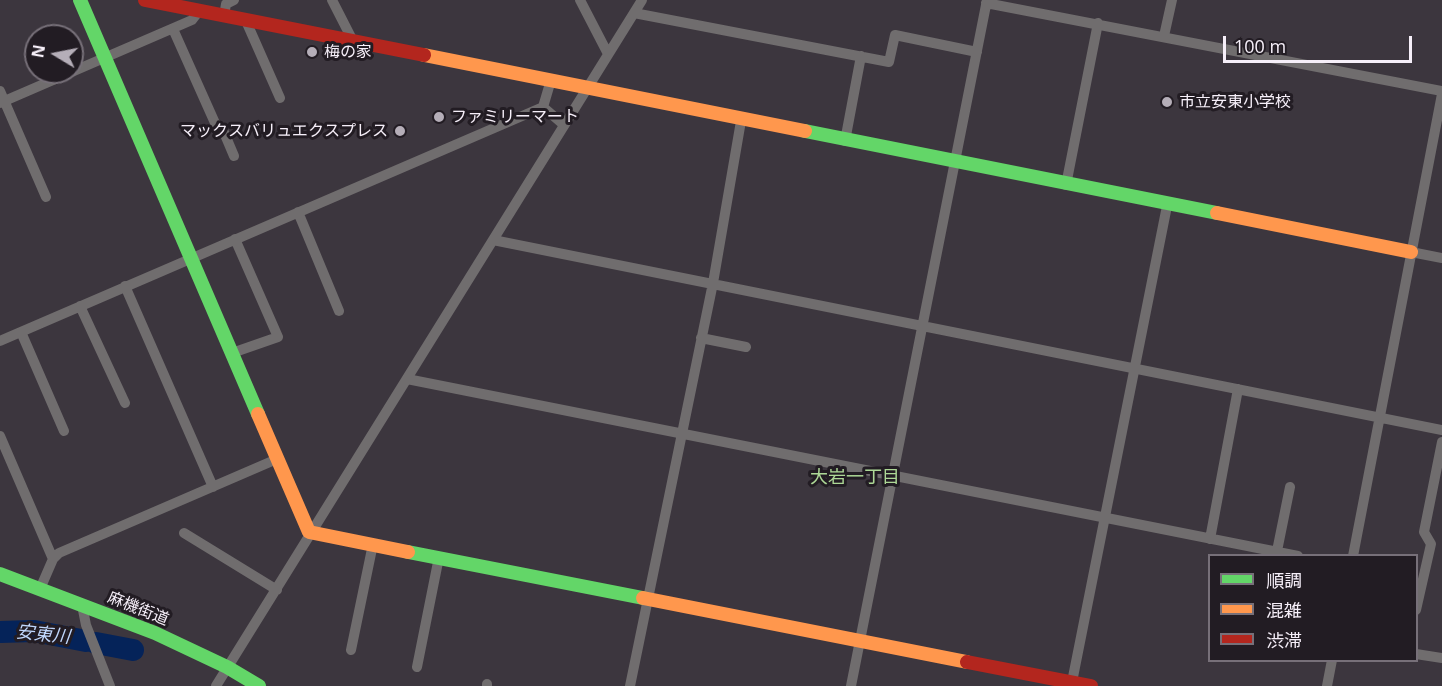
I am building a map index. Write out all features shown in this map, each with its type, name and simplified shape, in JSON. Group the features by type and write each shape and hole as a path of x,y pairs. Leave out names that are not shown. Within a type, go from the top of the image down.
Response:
{"street":[{"path":"80,0 309,532"},
{"path":"144,0 586,87 741,121 1167,206 1442,258"},
{"path":"224,16 226,4 234,0"},
{"path":"332,0 354,43"},
{"path":"580,0 608,54"},
{"path":"216,686 277,590 309,532 407,379 642,0"},
{"path":"1164,36 1172,0"},
{"path":"851,686 987,2 1164,36 1442,97 1353,554"},
{"path":"2,103 173,29 192,20 199,11"},
{"path":"634,13 889,62 895,35 976,52"},
{"path":"246,21 279,98"},
{"path":"1066,185 1098,24"},
{"path":"173,29 215,123 223,130 234,156"},
{"path":"845,141 861,56"},
{"path":"543,107 551,80"},
{"path":"0,91 2,103 46,197"},
{"path":"543,107 564,125"},
{"path":"0,341 543,107"},
{"path":"630,686 713,283 741,121"},
{"path":"1072,682 1167,206"},
{"path":"298,212 339,311"},
{"path":"232,353 278,337 235,239"},
{"path":"493,240 1442,430"},
{"path":"125,286 213,487"},
{"path":"80,306 125,403"},
{"path":"21,332 64,431"},
{"path":"701,338 746,347"},
{"path":"407,379 1280,553 1290,487"},
{"path":"1210,539 1238,389"},
{"path":"0,436 53,559"},
{"path":"1418,601 1431,544 1424,532 1442,442"},
{"path":"40,589 53,559 59,553 277,459"},
{"path":"309,532 1091,686"},
{"path":"184,533 277,590"},
{"path":"351,650 373,544"},
{"path":"417,667 439,557"},
{"name":"麻機街道","path":"0,574 155,633 227,667 259,686"},
{"path":"82,605 86,625 110,686"},
{"path":"1418,654 1442,658"},
{"path":"1327,686 1332,662"}],"waterway":[{"name":"安東川","path":"0,632 34,631 86,641"},
{"name":"安東川","path":"96,643 133,650"}],"traffic: fast":[{"path":"80,0 258,414"},
{"path":"805,131 1217,213"},
{"path":"408,552 643,598"},
{"path":"0,574 155,633 227,667 259,686"}],"traffic: slow":[{"path":"424,55 805,131"},
{"path":"1217,213 1411,252"},
{"path":"258,414 309,532 408,552"},
{"path":"643,598 967,662"}],"traffic: jam":[{"path":"145,0 424,55"},
{"path":"967,662 1091,686"}],"place":[{"name":"梅の家","path":"312,52"},
{"name":"市立安東小学校","path":"1167,102"},
{"name":"ファミリーマート","path":"439,117"},
{"name":"マックスバリュエクスプレス","path":"400,131"}],"district":[{"name":"大岩一丁目","path":"855,478"}]}
